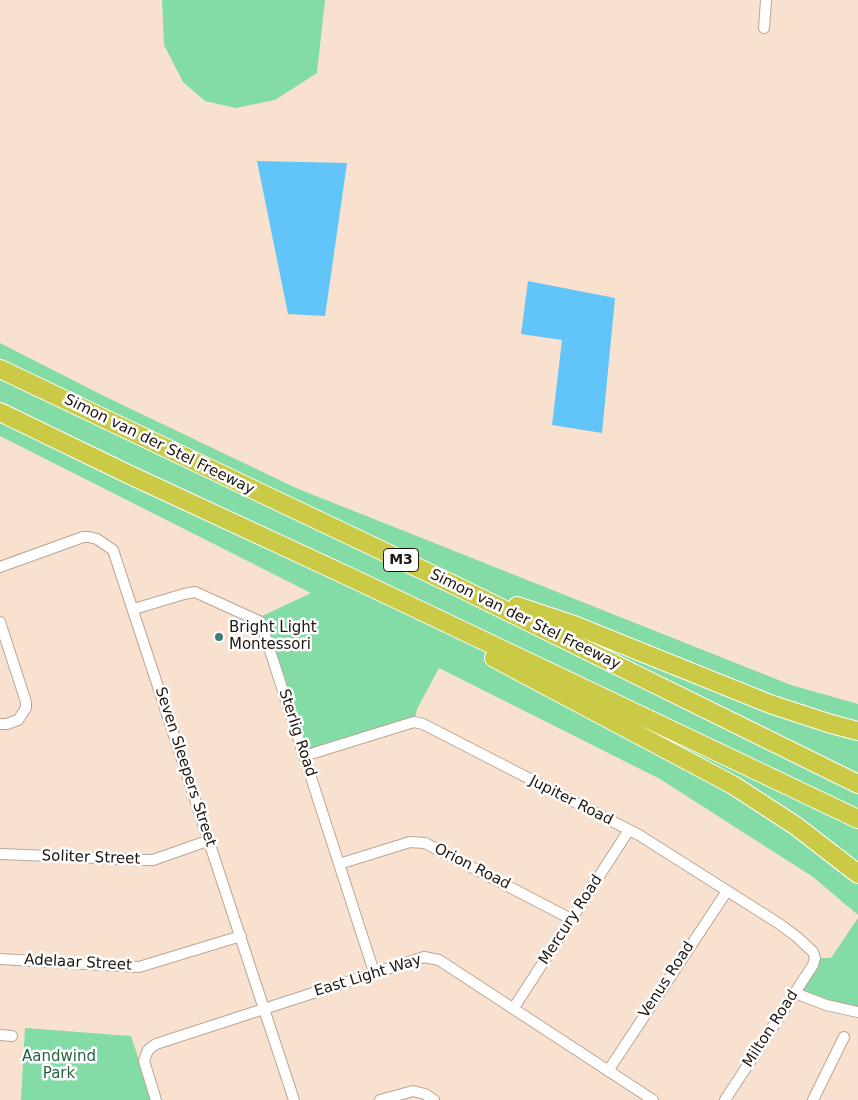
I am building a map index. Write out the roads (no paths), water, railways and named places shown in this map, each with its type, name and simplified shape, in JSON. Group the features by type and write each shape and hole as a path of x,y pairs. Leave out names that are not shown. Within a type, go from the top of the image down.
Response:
{"highway":[{"name":"Simon van der Stel Freeway","path":"0,369 452,584 858,784"},
{"name":"M3","path":"0,412 858,819"},
{"path":"452,584 574,625 770,704 858,731"},
{"path":"421,611 433,623 462,640 552,690 733,785 796,826 858,874"}],"street":[{"path":"764,28 766,0"},
{"name":"Seven Sleepers Street","path":"0,567 83,537 97,539 113,550 134,609 294,1100"},
{"name":"Sterlig Road","path":"134,609 195,592 259,621 374,972"},
{"path":"0,622 26,702 26,708 18,720 8,724 0,724"},
{"name":"Jupiter Road","path":"304,756 405,724 419,723 629,830 778,923 810,947 815,958"},
{"name":"Mercury Road","path":"513,1009 629,830"},
{"name":"Soliter Street","path":"0,854 153,860 210,840"},
{"name":"Orion Road","path":"339,864 410,842 424,843 571,919"},
{"name":"Venus Road","path":"608,1071 727,891"},
{"name":"Adelaar Street","path":"0,959 139,967 241,936"},
{"name":"East Light Way","path":"156,1100 146,1070 145,1056 148,1050 156,1044 418,958 431,958 439,960 653,1100"},
{"name":"Milton Road","path":"725,1100 813,965 815,958"},
{"path":"795,993 826,1005 858,1012"},
{"path":"0,1035 12,1036"},
{"path":"813,1100 844,1037"},
{"path":"380,1100 413,1091 425,1094 434,1100"}],"water":[{"path":"257,161 347,163 325,316 288,314"},
{"path":"528,281 615,298 602,433 552,425 562,340 521,334"}],"place":[{"name":"Bright Light Montessori","path":"219,637"}],"park label":[{"name":"Aandwind Park","path":"59,1066"}]}
